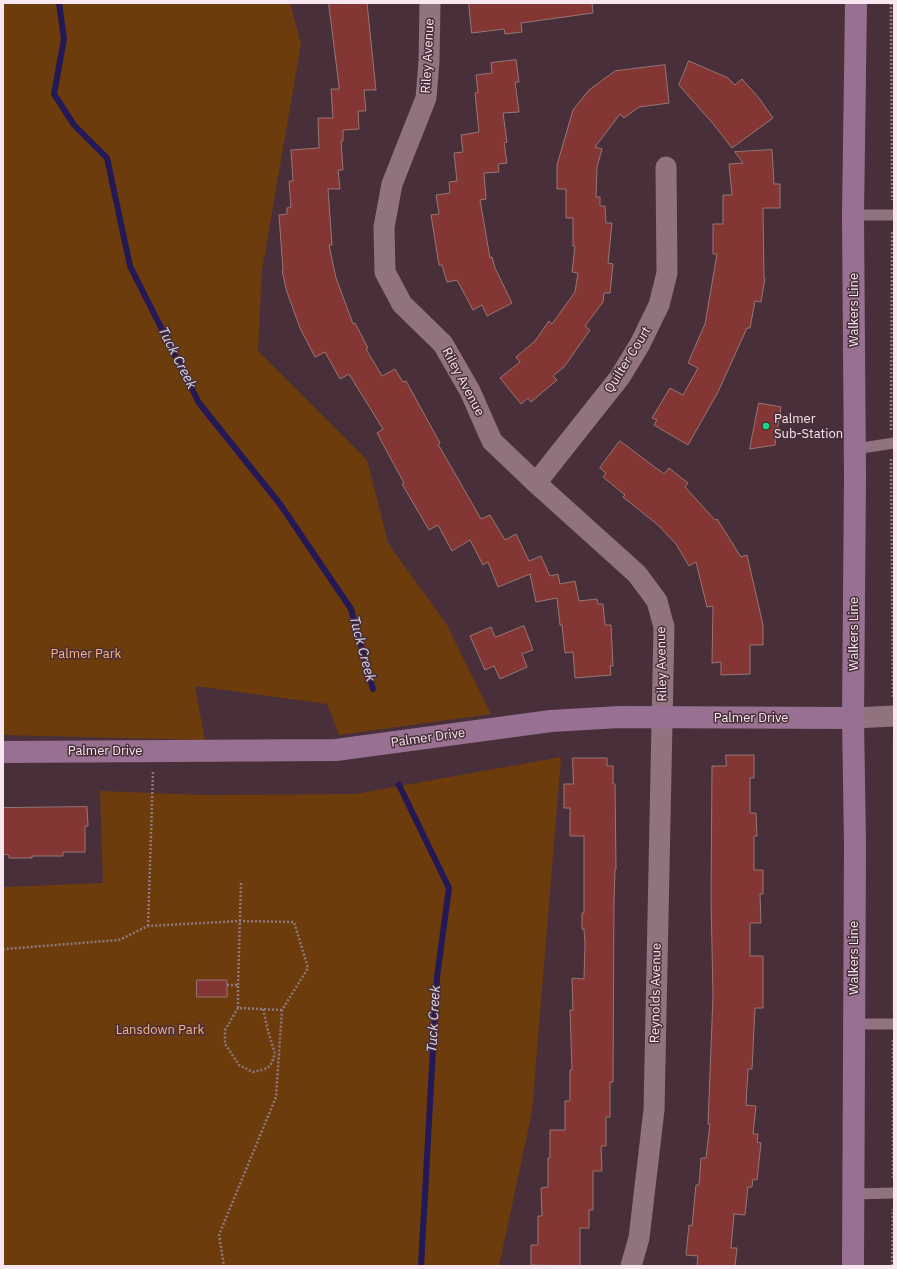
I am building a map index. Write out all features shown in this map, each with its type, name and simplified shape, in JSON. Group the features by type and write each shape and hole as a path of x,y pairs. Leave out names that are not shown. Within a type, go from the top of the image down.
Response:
{"main road":[{"name":"Walkers Line","path":"853,1266 855,845 853,718 853,215 856,3"},
{"name":"Palmer Drive","path":"3,752 336,750 551,721 620,717 853,718"}],"street":[{"name":"Riley Avenue","path":"430,3 430,62 426,98 392,184 384,227 385,272 402,304 443,344 470,391 492,441 536,483 637,574 657,601 664,627 663,718"},
{"name":"Quilter Court","path":"536,483 620,377 640,344 659,305 667,273 666,167"},
{"path":"853,718 894,716"},
{"name":"Reynolds Avenue","path":"631,1266 639,1238 654,1110 663,718"}],"lane":[{"path":"853,215 893,215"},
{"path":"854,449 893,443"},
{"path":"854,1024 894,1024"},
{"path":"854,1194 894,1192"}],"path":[{"path":"891,3 893,443 890,478 894,716 894,1192 892,1266"},
{"path":"148,926 153,751"},
{"path":"241,882 238,1008 225,1030 225,1044 239,1065 253,1072 268,1069 275,1054 263,1009"},
{"path":"3,950 119,940 148,926 240,920 294,922 308,968 282,1010 276,1097 218,1235 224,1266"},
{"path":"227,985 238,986"},
{"path":"238,1008 282,1010"}],"green space":[{"name":"Palmer Park","path":"3,3 290,3 301,44 262,270 258,351 367,460 388,543 447,625 491,714 339,735 327,704 195,686 205,740 3,735"},
{"name":"Lansdown Park","path":"561,757 532,1112 499,1266 3,1266 3,887 103,883 100,791 204,795 355,794"}],"building":[{"path":"329,3 367,3 376,90 364,90 366,111 358,111 359,129 343,130 343,141 341,141 343,170 338,170 340,189 328,189 332,245 329,245 336,278 353,324 355,323 368,348 366,349 382,376 395,369 403,382 406,381 440,443 438,444 481,519 490,515 505,540 516,534 529,561 541,556 550,576 558,574 560,584 575,581 579,601 597,599 598,604 603,604 605,625 611,625 613,666 610,666 611,675 575,678 573,652 565,653 557,598 536,602 530,574 498,587 488,562 483,565 470,540 452,551 438,525 429,530 402,484 404,483 377,433 383,429 349,374 340,379 325,352 315,357 300,328 286,289 282,270 279,215 287,214 287,208 291,207 289,181 293,181 291,150 319,148 318,118 333,118 331,89 339,89"},
{"path":"469,3 592,3 593,13 521,23 522,32 505,34 504,29 472,33"},
{"path":"516,60 519,82 515,82 519,112 503,113 507,142 504,143 507,163 498,164 499,172 484,173 486,199 480,200 490,258 492,257 495,268 512,303 487,316 482,305 473,310 457,280 447,282 442,265 439,265 431,215 439,214 436,195 450,193 449,182 457,181 454,153 463,152 461,135 479,132 475,93 478,92 476,75 492,73 491,63"},
{"path":"689,61 728,78 735,85 742,79 759,98 773,118 732,148 679,85"},
{"path":"665,65 669,103 639,107 624,118 620,114 595,147 602,149 597,167 596,197 600,197 600,206 605,206 606,223 612,223 608,263 613,264 610,293 604,293 603,302 585,326 590,330 564,367 553,376 557,380 531,402 528,398 521,404 500,378 520,362 516,357 535,341 549,321 552,324 575,292 578,273 572,272 575,246 573,246 573,218 566,218 566,189 557,189 557,165 573,110 589,90 615,71"},
{"path":"772,150 774,184 780,184 780,208 763,208 765,278 761,302 755,301 750,328 747,328 718,392 688,445 654,425 657,420 652,418 670,388 683,395 698,368 688,363 705,324 717,254 713,254 713,224 723,224 723,195 732,195 729,164 743,163 735,152"},
{"name":"Palmer Sub-Station","path":"759,403 781,407 775,445 750,449"},
{"path":"620,441 664,474 669,468 688,483 685,487 715,520 717,519 741,557 747,555 763,625 763,645 750,645 750,674 721,675 721,662 712,663 713,606 707,607 696,562 689,566 676,544 658,525 623,497 625,495 603,477 606,473 600,468"},
{"path":"524,626 533,650 522,654 527,667 500,679 494,666 485,670 470,636 491,627 495,637"},
{"path":"726,755 754,755 754,778 750,778 750,813 756,813 757,836 754,836 754,870 763,870 763,894 760,894 761,923 750,923 750,956 763,956 763,1008 755,1008 752,1069 748,1069 746,1105 756,1106 753,1134 758,1134 757,1142 761,1143 757,1180 753,1179 752,1187 748,1187 745,1215 734,1214 731,1248 737,1248 735,1266 697,1266 698,1256 686,1255 689,1225 692,1226 696,1185 699,1185 701,1158 706,1158 710,1124 708,1124 713,996 711,899 712,766 726,766"},
{"path":"573,758 607,758 607,766 613,766 613,784 615,784 616,869 614,902 613,1082 610,1082 610,1117 606,1117 606,1146 601,1146 602,1171 593,1171 593,1210 589,1210 589,1228 580,1228 580,1266 531,1265 531,1245 538,1245 538,1216 542,1216 541,1188 548,1187 550,1130 565,1130 565,1101 570,1101 570,1070 572,1070 570,1010 573,1010 572,978 584,979 585,944 584,929 582,929 582,913 584,913 584,836 570,836 570,808 564,808 564,784 573,784"},
{"path":"87,807 88,826 85,826 85,852 63,852 63,856 32,856 32,858 9,858 9,855 3,854 3,808"},
{"path":"197,980 227,980 227,997 197,997"}],"waterway":[{"name":"Tuck Creek","path":"59,3 64,39 54,94 74,125 107,158 130,266 199,403 280,504 351,609 373,689"},
{"name":"Tuck Creek","path":"399,785 449,888 437,977 421,1266"}],"place":[{"name":"Palmer Sub-Station","path":"766,426"}]}
